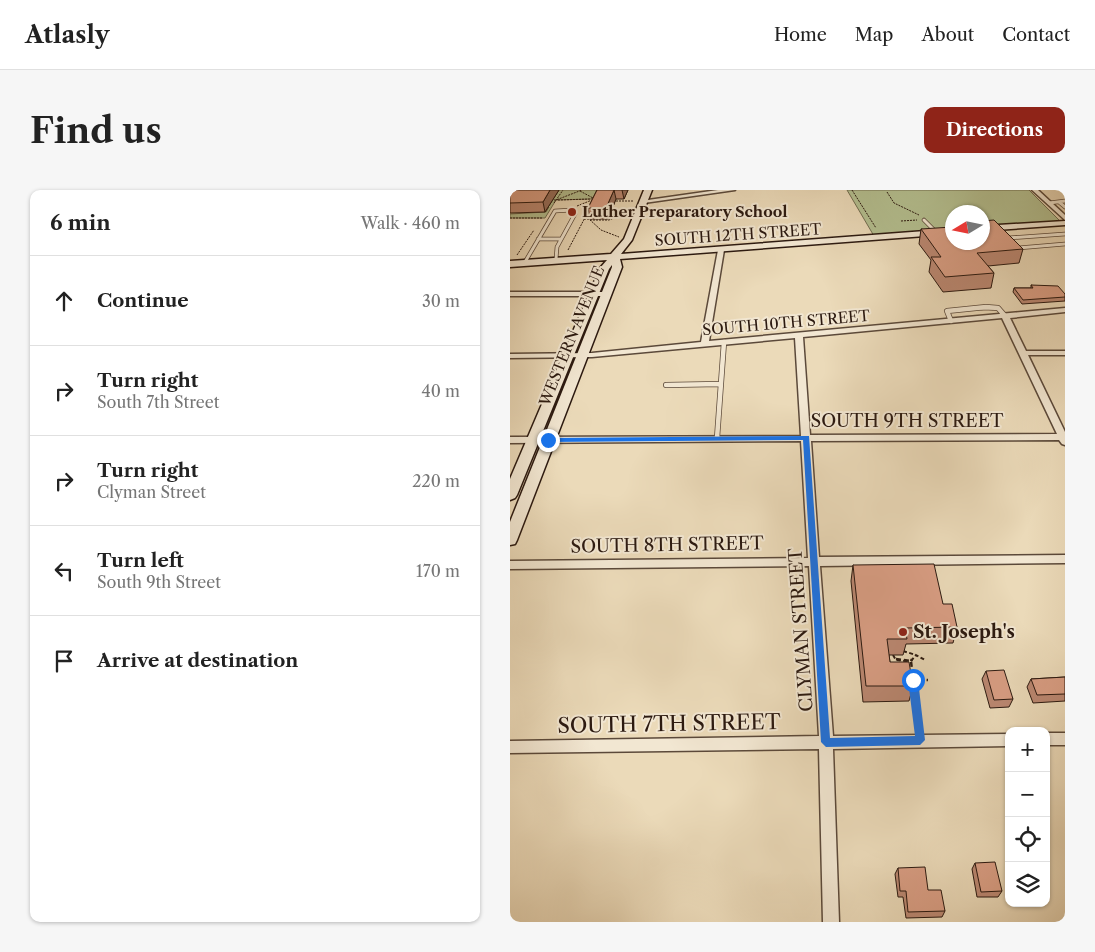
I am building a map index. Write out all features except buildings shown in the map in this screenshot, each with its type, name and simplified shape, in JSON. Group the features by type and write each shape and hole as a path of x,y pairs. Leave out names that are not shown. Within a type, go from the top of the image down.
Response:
{"street":[{"name":"WESTERN AVENUE","path":"510,495 605,268 628,240 648,190"},
{"path":"643,204 732,190"},
{"path":"1035,190 1049,203 1064,223"},
{"path":"990,228 1064,223"},
{"name":"SOUTH 12TH STREET","path":"510,264 556,259 721,250 945,232"},
{"path":"705,344 721,250"},
{"name":"WESTERN AVENUE","path":"510,540 617,267 616,256"},
{"path":"510,294 606,294"},
{"name":"SOUTH 10TH STREET","path":"510,356 582,355 1065,310"},
{"path":"1006,316 1064,439"},
{"name":"CLYMAN STREET","path":"800,336 826,742 831,922"},
{"path":"1024,354 1065,353"},
{"name":"SOUTH 9TH STREET","path":"510,440 717,438 1064,439"},
{"name":"SOUTH 8TH STREET","path":"510,565 814,560 1065,559"},
{"path":"1050,739 1065,739"},
{"name":"SOUTH 7TH STREET","path":"510,747 1005,740"}],"lane":[{"path":"1049,203 1065,201"},
{"path":"1060,202 1065,207"},
{"path":"525,262 555,211 572,210 575,212 557,247 556,259"},
{"path":"924,220 937,233"},
{"path":"996,228 1018,248 1065,244"},
{"path":"1008,238 1065,234"},
{"path":"538,239 561,239"},
{"path":"717,438 724,342"},
{"path":"666,385 720,384"}],"path":[{"path":"546,200 593,199 579,190"},
{"path":"556,200 582,190"},
{"path":"852,190 878,233"},
{"path":"888,192 894,203 906,207 924,220"},
{"path":"556,200 560,204"},
{"path":"616,201 643,204"},
{"path":"572,219 609,220 643,204"},
{"path":"510,218 545,218"},
{"path":"590,220 601,230 628,240"},
{"path":"901,222 924,220"},
{"path":"903,651 925,660"},
{"path":"893,655 896,660 911,662"},
{"path":"916,656 911,662 920,740"},
{"path":"913,680 928,680"}],"green space":[{"path":"559,190 596,190 598,192 591,199 556,200 545,218 510,218 510,214 546,212 549,207 543,207"},
{"path":"847,190 1029,190 1060,221 990,226 990,205 945,205 945,231 874,236"}],"place":[{"name":"Luther Preparatory School","path":"572,212"},
{"name":"St. Joseph's","path":"903,632"}],"route":[{"path":"548,440 806,438 826,742 920,740 913,680"}]}
